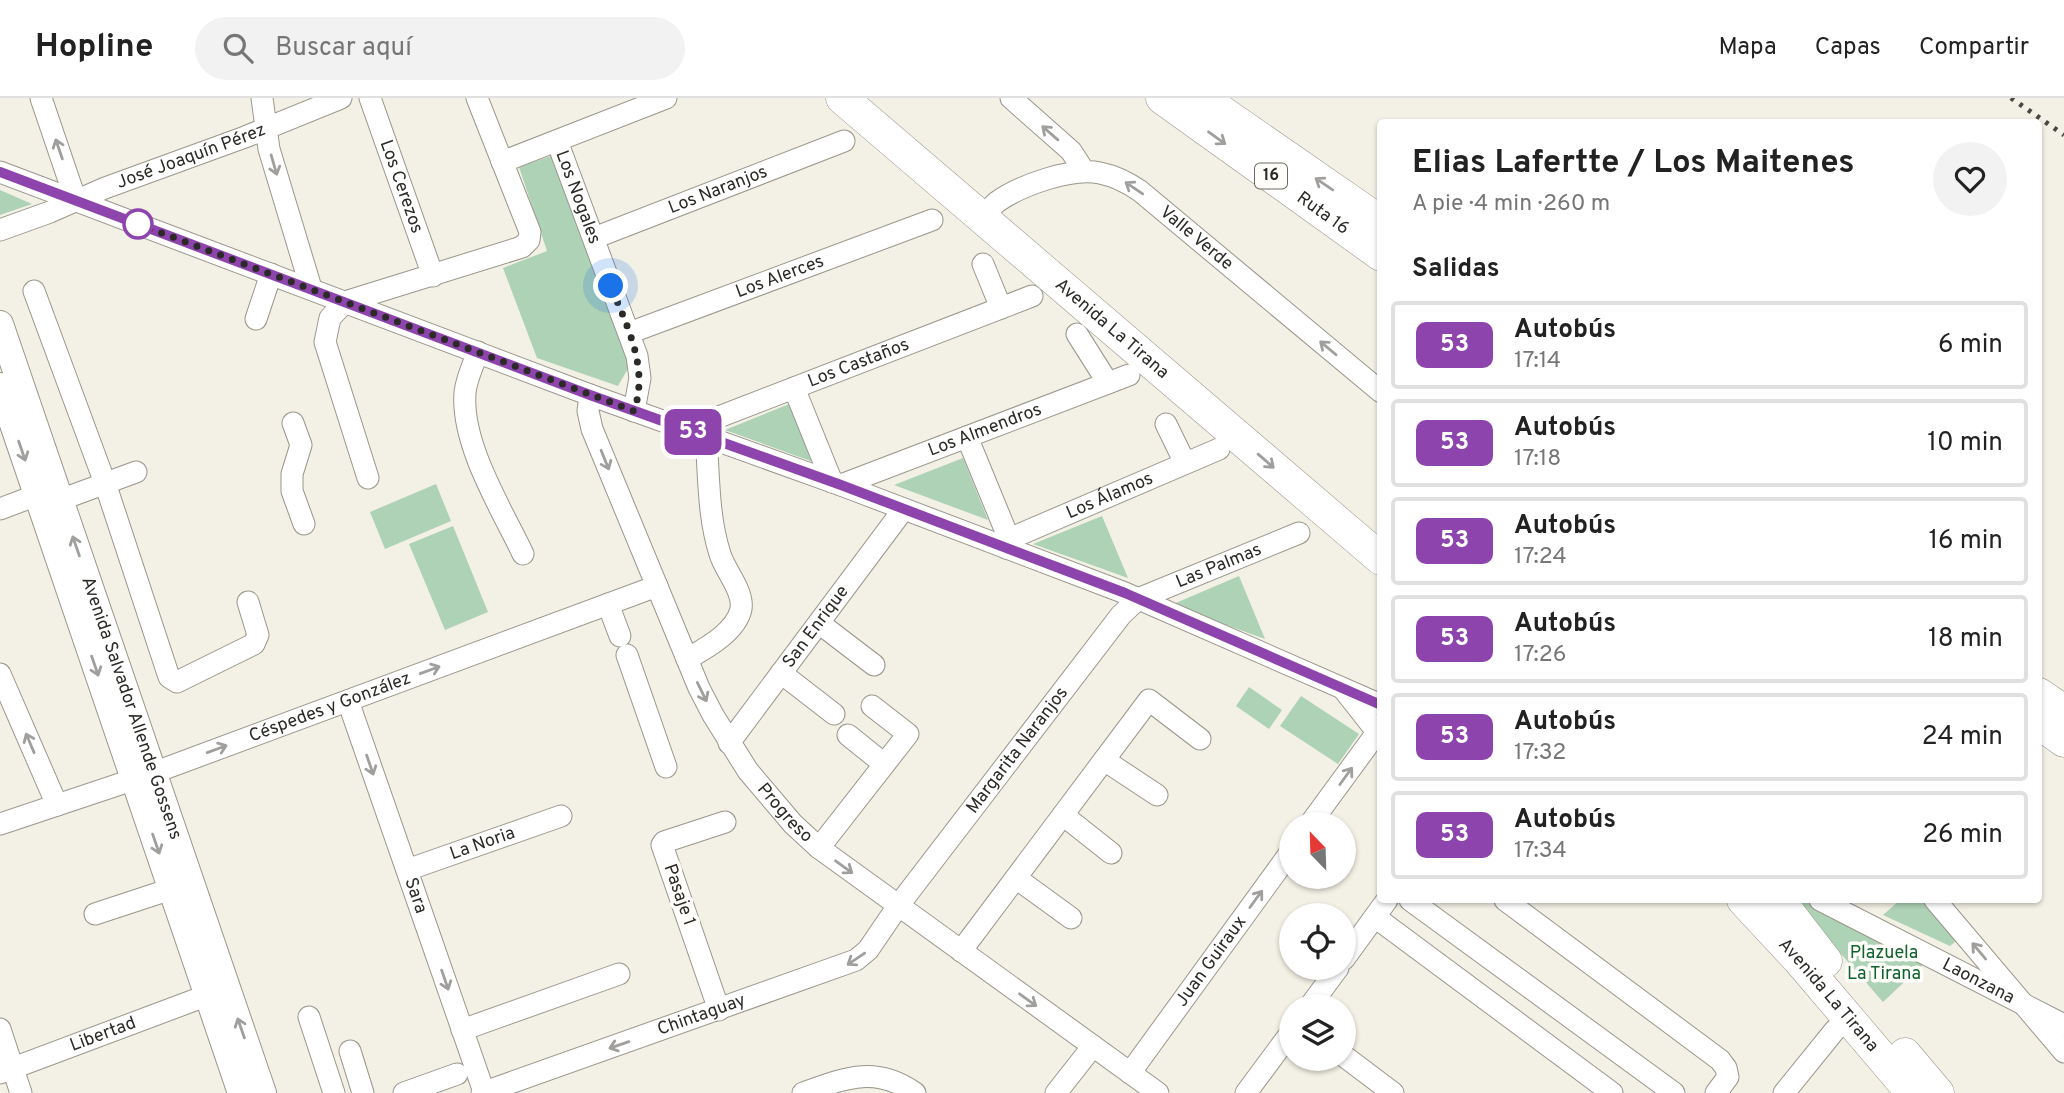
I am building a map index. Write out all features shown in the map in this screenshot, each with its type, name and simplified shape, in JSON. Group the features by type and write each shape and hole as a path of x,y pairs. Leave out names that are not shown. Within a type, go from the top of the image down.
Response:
{"highway":[{"name":"Avenida La Tirana","path":"842,98 990,211 1377,528"},
{"name":"Avenida La Tirana","path":"874,98 990,211 1377,555"},
{"name":"Ruta 16","path":"1162,98 1377,252"},
{"name":"Ruta 16","path":"1202,98 1377,219"},
{"path":"2042,696 2064,711"},
{"path":"2042,725 2064,741"},
{"name":"Avenida La Tirana","path":"1746,903 1798,959 1912,1093"},
{"name":"Avenida La Tirana","path":"1781,903 1808,939 1938,1093"}],"main road":[{"name":"Avenida Salvador Allende Gossens","path":"0,324 48,498 143,776 263,1093"},
{"name":"Avenida Salvador Allende Gossens","path":"0,386 48,498"},
{"name":"Avenida Salvador Allende Gossens","path":"143,776 171,889 241,1093"}],"street":[{"path":"41,98 76,201"},
{"path":"261,98 269,149 311,288"},
{"name":"José Joaquín Pérez","path":"0,230 341,98"},
{"name":"Los Cerezos","path":"370,98 433,276"},
{"path":"369,478 325,342 330,318 345,302 522,247 529,240 530,232 477,98"},
{"path":"502,162 666,98"},
{"path":"990,211 1038,183 1084,171 1071,151 1011,98"},
{"name":"Los Nogales","path":"557,141 637,356 640,378 634,411"},
{"name":"Los Naranjos","path":"594,238 844,141"},
{"name":"Valle Verde","path":"1084,171 1112,176 1140,191 1377,389"},
{"path":"0,172 590,395 903,510 1007,544 1377,703"},
{"name":"Los Alerces","path":"629,333 932,220"},
{"path":"982,264 1001,308"},
{"path":"256,319 271,274"},
{"path":"34,291 105,483 169,677 177,682 254,644 258,635 248,602"},
{"name":"Los Castaños","path":"685,430 1032,296"},
{"path":"1077,334 1108,383"},
{"path":"478,352 465,392 467,425 472,447 523,554"},
{"name":"Los Almendros","path":"837,484 1129,375"},
{"path":"794,388 837,484"},
{"name":"Progreso","path":"590,395 588,411 592,429 687,659 729,743 770,799 819,848 1158,1093"},
{"path":"293,423 301,445 292,474 292,491 304,524"},
{"path":"1167,424 1185,463"},
{"path":"687,659 723,635 735,621 741,605 739,592 724,566 717,543 711,509 706,437"},
{"path":"967,437 1007,544"},
{"name":"Los Álamos","path":"1007,544 1219,449"},
{"path":"0,509 105,483 136,472"},
{"name":"San Enrique","path":"729,743 903,510"},
{"name":"Las Palmas","path":"1138,599 1299,533"},
{"name":"Céspedes y González","path":"0,824 143,776 657,586"},
{"name":"Margarita Naranjos","path":"898,906 1121,615 1138,599"},
{"path":"608,604 666,767"},
{"path":"819,623 874,665"},
{"path":"781,673 834,714"},
{"path":"0,674 57,805"},
{"path":"1343,688 1377,728"},
{"path":"961,951 1149,700 1200,739"},
{"name":"Sara","path":"348,701 483,1093"},
{"path":"819,848 908,734 872,706"},
{"path":"848,735 884,764"},
{"path":"1319,812 1377,736"},
{"path":"1104,760 1157,795"},
{"path":"1063,815 1111,852"},
{"name":"La Noria","path":"407,870 561,816"},
{"name":"Pasaje 1","path":"719,1010 662,845 664,842 725,822"},
{"name":"Juan Guiraux","path":"1130,1073 1279,868"},
{"path":"1016,878 1071,918"},
{"path":"95,914 171,889"},
{"path":"1414,903 1674,1093"},
{"path":"1509,903 1720,1060 1728,1077 1716,1093"},
{"name":"Laonzana","path":"1826,903 2064,1026"},
{"path":"1938,903 2064,1052"},
{"name":"Chintaguay","path":"483,1093 849,964 868,950 898,906"},
{"path":"1356,942 1381,908 1612,1093"},
{"path":"462,1030 619,974"},
{"name":"Libertad","path":"6,1070 208,996"},
{"path":"309,1017 334,1093"},
{"path":"0,1029 6,1070 21,1093"},
{"path":"1784,1093 1835,1030"},
{"path":"1056,1093 1093,1046"},
{"path":"1246,1093 1279,1049"},
{"path":"350,1051 363,1093"},
{"path":"1356,1065 1392,1093"},
{"path":"404,1093 457,1074"},
{"path":"803,1093 860,1076 900,1082 915,1093"}],"green space":[{"path":"554,155 630,365 618,386 537,358 503,268 547,251 519,167"},
{"path":"0,190 32,204 0,215"},
{"path":"794,402 819,464 725,430"},
{"path":"963,458 988,520 894,485"},
{"path":"436,484 451,521 385,549 370,512"},
{"path":"1102,516 1128,578 1033,544"},
{"path":"453,526 488,612 445,630 409,544"},
{"path":"1239,576 1265,639 1171,605"},
{"path":"1249,687 1282,710 1269,729 1236,706"},
{"path":"1301,696 1359,734 1338,764 1280,726"},
{"name":"Plazuela La Tirana","path":"1797,903 1809,903 1932,956 1883,1002"},
{"path":"1897,903 1933,903 1962,936 1950,946 1883,915"}],"railway":[{"path":"2011,98 2041,119"},
{"path":"2042,120 2064,135"}],"bus line":[{"name":"53","path":"0,172 1125,593 1377,703"}],"route":[{"path":"138,224 634,411 640,389 637,356 611,286"}]}
